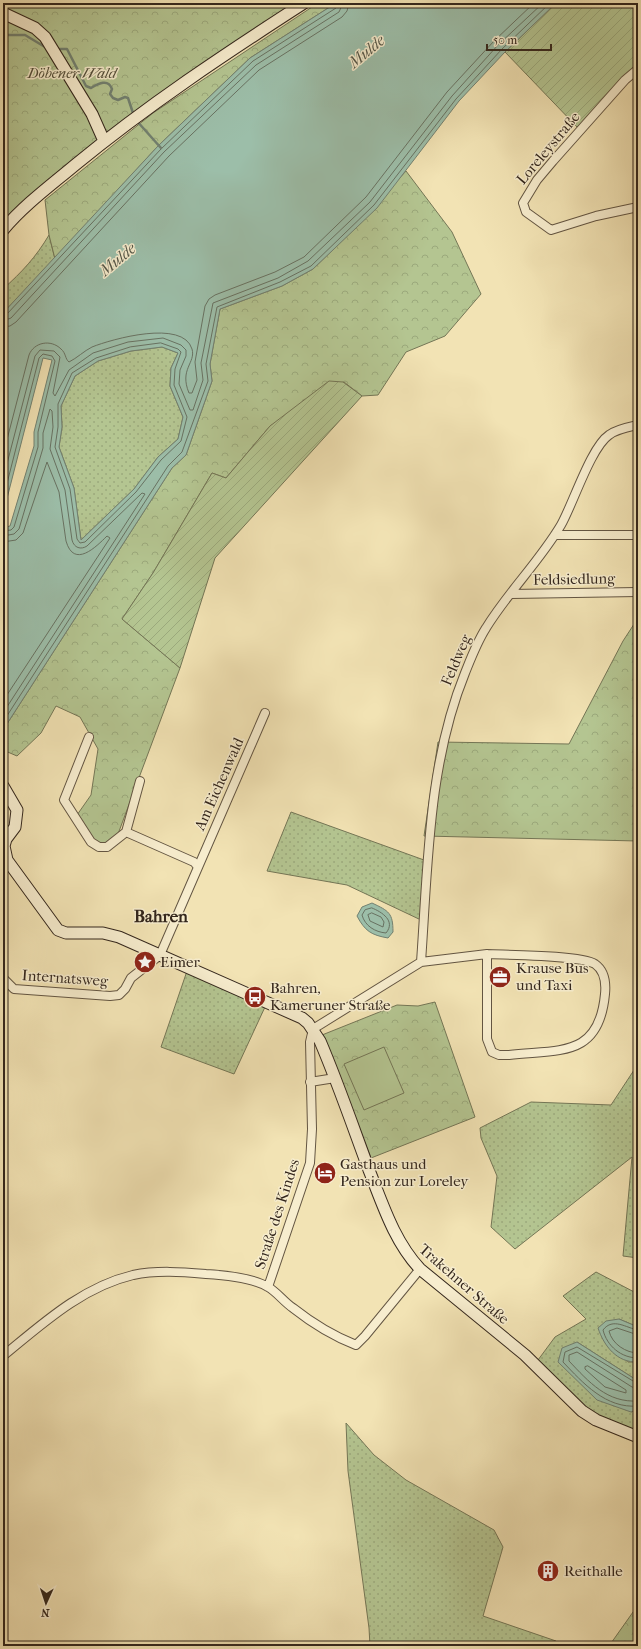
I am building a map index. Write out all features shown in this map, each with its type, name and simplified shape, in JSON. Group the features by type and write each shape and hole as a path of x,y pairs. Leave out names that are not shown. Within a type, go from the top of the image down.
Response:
{"street":[{"path":"3,230 22,210 64,174 143,111 304,3"},
{"path":"3,13 35,28 45,37 92,114 104,141"},
{"name":"Loreleystraße","path":"638,68 625,80 553,161 537,180 523,203 526,212 551,230 596,216 638,207"},
{"name":"Feldweg","path":"421,962 431,820 445,733 453,703 474,651 485,629 555,535 573,502 590,461 601,444 609,435 638,425"},
{"path":"555,535 638,535"},
{"name":"Feldsiedlung","path":"511,594 638,592"},
{"name":"Am Eichenwald","path":"160,955 265,713"},
{"path":"89,737 64,800 91,842 99,847 106,847 126,832 140,781"},
{"path":"3,786 17,810 15,827 6,839 3,846 7,860 58,930 66,933 103,933 119,936 302,1018 313,1029 421,962 487,954 547,957 585,961 595,964 603,972 606,984 602,1018 596,1030 588,1040 572,1047 509,1055 499,1055 492,1052 487,1039 487,954"},
{"path":"126,832 194,862 198,867"},
{"name":"Internatsweg","path":"3,978 14,990 119,995 125,989 131,978 160,955"},
{"name":"Trakehner Straße","path":"313,1029 320,1041 335,1078 396,1238 407,1255 420,1270 525,1355 582,1411 596,1420 638,1437"},
{"name":"Straße des Kindes","path":"268,1287 310,1163 312,1129 310,1042 313,1029"},
{"path":"310,1082 335,1078"},
{"name":"Straße des Kindes","path":"3,1356 52,1316 80,1298 112,1282 154,1272 198,1274 254,1282 268,1287 292,1308 323,1329 356,1344 366,1336 420,1270"}],"green space":[{"name":"Döbener Wald","path":"3,3 295,3 3,224"},
{"path":"318,3 336,3 250,58 158,146 55,259 49,235 45,200 153,113"},
{"path":"556,3 638,3 638,69 577,127 505,52"},
{"path":"406,171 452,232 481,294 445,336 406,352 378,395 362,396 344,382 270,426 226,478 212,473 153,573 122,619 180,668 118,834 108,842 100,844 92,838 77,815 91,795 98,749 80,717 56,706 41,733 17,756 3,750 3,730 172,468 186,455 212,381 210,364 220,309 282,286 313,269 345,238"},
{"path":"49,235 55,259 3,313 3,289 28,264"},
{"path":"162,347 178,353 171,368 170,386 183,417 178,439 158,457 134,489 81,540 74,488 59,447 62,427 61,406 75,376 98,361 131,351"},
{"path":"329,381 343,382 362,396 215,558 180,668 122,619 153,573 212,473 226,478 270,426"},
{"path":"638,618 638,841 424,836 438,742 569,744 623,641"},
{"path":"291,812 424,860 421,920 347,885 267,871"},
{"path":"187,971 265,1007 234,1074 161,1047"},
{"path":"435,1002 475,1117 371,1158 322,1035 397,1005 418,1006"},
{"path":"384,1047 404,1093 364,1110 344,1064"},
{"path":"638,1064 638,1258 623,1256 632,1157 515,1249 491,1227 497,1176 481,1138 480,1128 531,1102 611,1105"},
{"path":"596,1272 638,1294 638,1327 619,1319 628,1362 638,1362 638,1381 577,1342 631,1412 638,1409 638,1433 591,1412 570,1395 538,1360 555,1337 586,1319 563,1296"},
{"path":"346,1423 374,1455 406,1480 494,1530 503,1547 483,1616 556,1641 555,1646 370,1646 369,1628 348,1471"},
{"path":"638,1605 638,1646 609,1646"}],"water":[{"name":"Mulde","path":"336,3 556,3 505,52 459,101 377,208 313,269 282,286 220,309 210,364 212,381 186,455 172,468 3,730 3,528 10,526 34,446 34,432 52,360 43,358 3,514 3,313 158,146 250,58","holes":["162,347 178,353 171,368 170,386 183,417 178,439 158,457 134,489 81,540 74,488 59,447 62,427 61,406 75,376 98,361 131,351"]},
{"path":"372,903 389,913 391,917 393,932 388,938 369,932 357,916 362,907"},
{"path":"619,1319 638,1327 638,1362 624,1360 612,1352 601,1335 598,1328 606,1321"},
{"path":"577,1342 638,1381 638,1409 631,1412 597,1400 558,1362 562,1348"}],"waterway":[{"path":"3,35 25,35 45,47"},
{"path":"56,49 67,49 86,86 91,88 105,83 112,89 110,94 113,98 118,100 125,97 128,98 134,116"},
{"path":"136,120 161,148"}],"place":[{"name":"Eimer","path":"145,962"},
{"name":"Krause Bus und Taxi","path":"500,977"},
{"name":"Bahren, Kameruner Straße","path":"255,997"},
{"name":"Gasthaus und Pension zur Loreley","path":"325,1173"},
{"name":"Reithalle","path":"548,1571"}],"district":[{"name":"Bahren","path":"161,916"}]}
